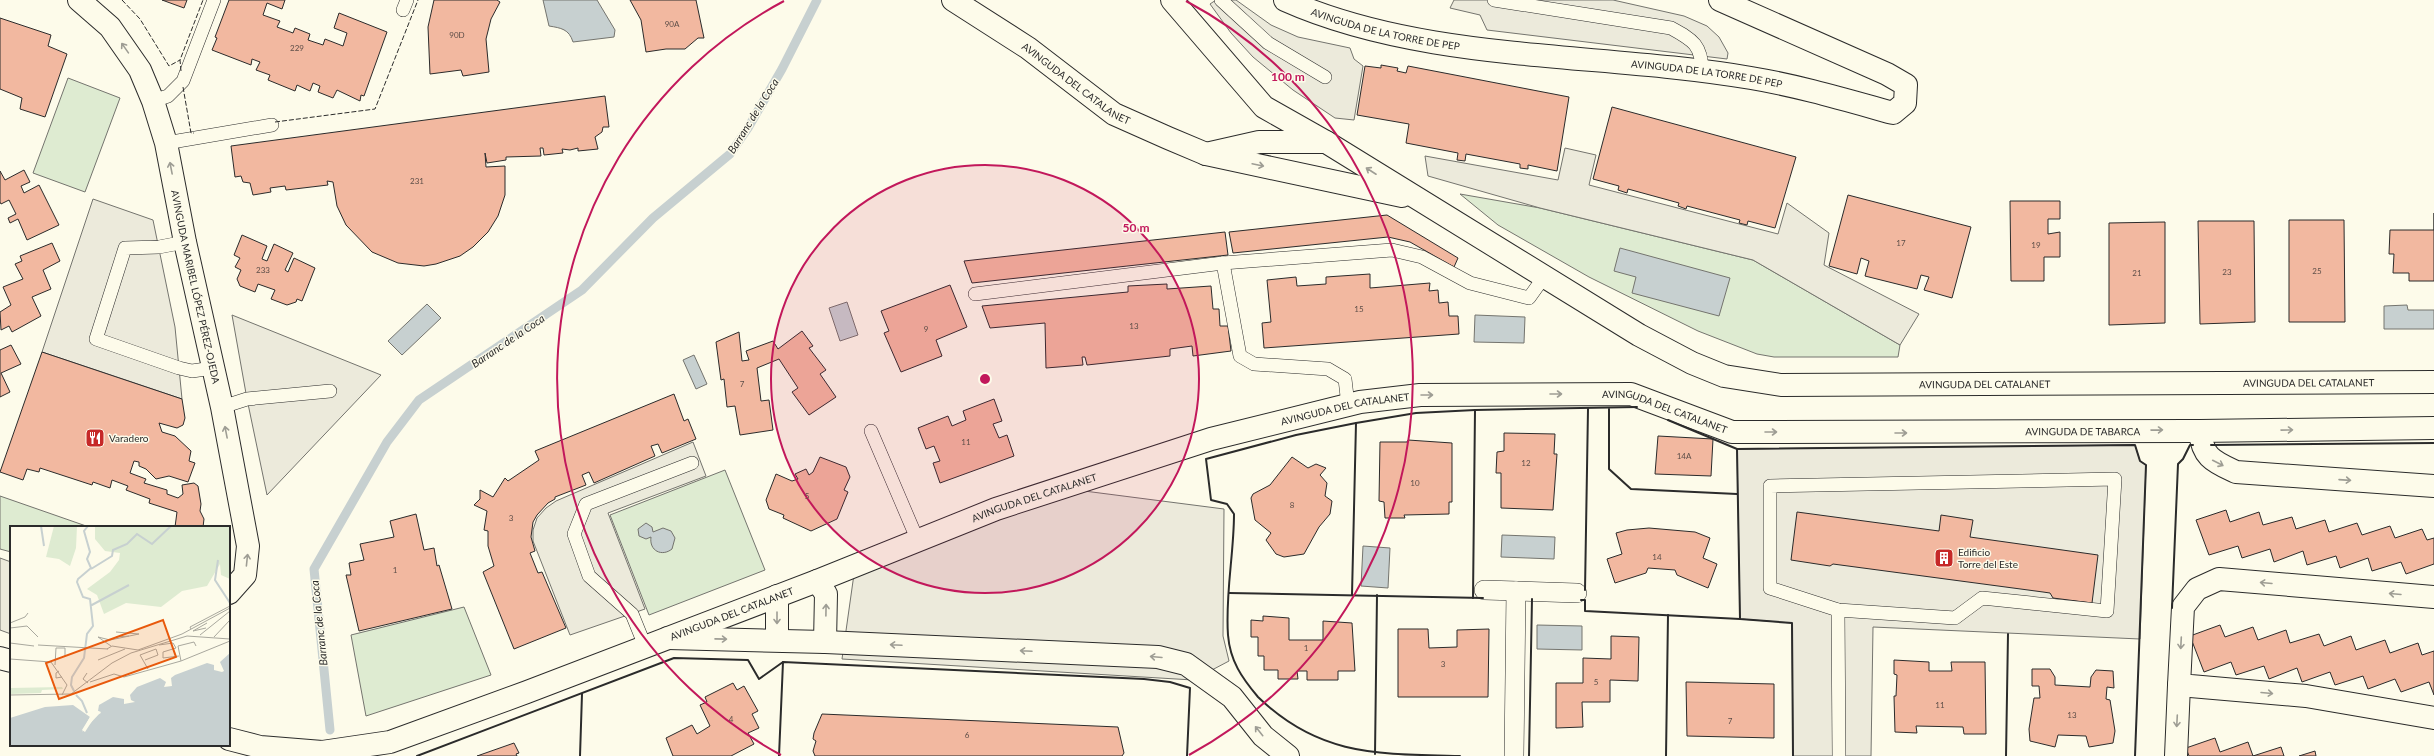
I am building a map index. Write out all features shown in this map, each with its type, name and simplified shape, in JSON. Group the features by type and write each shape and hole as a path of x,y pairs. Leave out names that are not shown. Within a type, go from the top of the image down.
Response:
{"street":[{"name":"AVINGUDA MARIBEL LÓPEZ PÉREZ-OJEDA","path":"79,0 110,27 140,70 153,101 166,143 185,242 222,407 248,546 245,575 230,592"},
{"name":"AVINGUDA DEL CATALANET","path":"952,0 1028,48 1114,114 1206,154 1416,199"},
{"path":"1172,0 1264,107 1326,142"},
{"name":"AVINGUDA DE LA TORRE DE PEP","path":"1285,0 1319,15 1425,41 1751,78 1893,113 1906,103 1906,85 1887,74 1720,0"},
{"path":"1206,154 1259,142 1326,142"},
{"name":"AVINGUDA DEL CATALANET","path":"1326,142 1416,199 1639,335 1692,363 1724,376 1780,385 2434,382"},
{"name":"AVINGUDA DEL CATALANET","path":"230,739 260,748 322,752 360,748 390,742 527,692 817,581 996,509 1211,439 1354,404 1420,395 1631,394 1732,432"},
{"name":"AVINGUDA DE TABARCA","path":"1732,432 2200,432 2434,428"},
{"path":"2200,432 2201,446 2211,460 2236,472 2434,486"},
{"path":"2176,756 2183,607 2197,589 2219,579 2434,597"},
{"path":"817,581 826,594 825,642"},
{"path":"1484,590 1577,593"},
{"path":"1514,756 1516,591"},
{"path":"777,596 777,640"},
{"path":"668,638 825,642 1158,657 1177,660 1193,668 1232,697 1262,736 1288,756"},
{"path":"0,658 10,661"},
{"path":"2179,685 2306,696 2434,718"}],"lane":[{"path":"153,101 168,96 182,81 214,0"},
{"path":"1221,0 1268,43 1325,77"},
{"path":"1494,0 1671,28 1692,39 1702,55 1702,72"},
{"path":"166,143 272,125"},
{"path":"185,242 159,246 125,248 96,339 179,368 192,371 213,368"},
{"path":"975,294 1223,263 1392,250 1422,257 1470,283 1529,298 1544,277"},
{"path":"1223,263 1240,356 1254,364 1328,369 1345,379 1354,404"},
{"path":"222,407 247,399 330,391"},
{"path":"871,431 918,541"},
{"path":"645,646 632,614 590,576 574,534 586,504 692,463"},
{"path":"2115,479 2107,611 1982,598 1955,618 1838,610 1770,588 1770,486 2115,479"},
{"path":"1838,610 1839,756"}],"green space":[{"path":"68,78 120,98 85,192 33,173"},
{"path":"1460,194 1540,208 1753,260 1900,345 1898,357 1774,357 1757,354 1698,331 1589,277 1498,225"},
{"path":"725,470 765,570 649,615 610,515"},
{"path":"0,496 86,526 10,526 10,552 0,549"},
{"path":"464,607 491,675 366,716 351,635"}],"shaded area":[{"path":"543,0 597,0 615,30 614,37 573,42 569,34 564,30 549,26"},
{"path":"1216,0 1236,0 1271,25 1298,37 1350,48 1354,59 1363,66 1354,120 1335,118 1293,90 1253,57 1231,33 1210,4"},
{"path":"1454,0 1613,0 1684,16 1707,26 1719,37 1728,53 1727,59 1487,30 1480,15 1450,8"},
{"path":"1565,148 1596,155 1589,185 1778,234 1787,203 1829,233 1824,265 1919,314 1900,345 1753,260 1540,208 1428,176 1425,156 1558,180"},
{"path":"93,199 153,220 175,327 182,399 42,352"},
{"path":"1620,248 1730,278 1719,316 1632,293 1636,277 1614,271"},
{"path":"847,302 858,335 840,341 829,308"},
{"path":"427,304 441,318 402,355 388,341"},
{"path":"2407,305 2408,310 2434,310 2434,329 2384,329 2384,306"},
{"path":"232,315 381,375 267,495 247,399"},
{"path":"1475,315 1525,317 1524,343 1474,342"},
{"path":"694,355 707,384 696,389 683,360"},
{"path":"693,442 706,476 608,513 645,609 570,635 533,541 533,530 537,518 546,508 556,501"},
{"path":"2135,445 2140,461 2146,465 2140,639 1873,627 1871,756 1793,756 1792,623 1740,619 1737,449"},
{"path":"1061,488 1224,509 1223,636 1229,661 1193,680 842,659 855,567"},
{"path":"646,523 652,527 653,532 663,528 671,531 675,538 672,549 664,552 657,551 652,546 651,537 646,539 639,536 638,529"},
{"path":"1502,535 1555,537 1554,559 1501,557"},
{"path":"1363,546 1390,548 1388,588 1361,586"},
{"path":"0,558 10,562 10,634 0,630"},
{"path":"1537,625 1582,626 1582,650 1537,649"}],"building":[{"path":"162,0 187,0 184,8"},
{"path":"229,0 285,0 282,9 267,3 263,15 280,21 277,27 293,33 295,28 310,34 308,40 323,45 325,39 343,46 347,33 334,28 339,13 387,32 364,96 361,95 360,101 337,90 333,98 318,92 320,86 313,83 310,91 297,85 295,91 268,80 270,75 256,70 260,62 252,59 251,65 212,50 217,38 215,37"},
{"path":"434,0 497,0 500,2 491,19 486,39 489,72 463,76 461,70 430,74 428,27"},
{"path":"630,0 696,0 704,38 698,38 685,49 666,49 646,52 641,20"},
{"path":"0,18 51,35 48,46 67,54 45,117 20,109 22,98 0,89"},
{"path":"1381,65 1398,68 1397,71 1406,73 1408,66 1569,97 1557,171 1528,165 1528,169 1520,168 1520,164 1466,154 1465,161 1457,160 1458,153 1406,143 1409,124 1357,115 1365,66 1381,68"},
{"path":"605,96 609,127 603,127 602,132 595,137 598,149 578,151 578,148 570,150 562,149 563,153 544,155 543,148 540,148 541,156 506,157 506,160 487,163 485,153 486,167 505,166 505,195 498,216 488,232 473,247 460,256 436,264 424,266 398,263 372,252 346,225 337,206 333,182 327,181 328,185 286,190 285,186 270,188 271,192 253,195 250,183 243,182 241,176 235,177 231,146"},
{"path":"1612,107 1796,157 1775,228 1748,221 1747,225 1739,223 1740,220 1687,206 1686,209 1678,206 1679,203 1628,189 1627,193 1618,190 1619,186 1593,179"},
{"path":"24,170 30,182 21,186 24,193 39,185 59,225 27,240 18,219 10,223 8,218 16,214 9,200 1,204 0,202 0,171 5,180"},
{"path":"1848,195 1971,227 1952,298 1924,290 1929,277 1921,275 1917,289 1865,276 1869,261 1861,258 1857,274 1829,266"},
{"path":"2010,201 2060,201 2060,219 2048,219 2048,234 2060,232 2060,257 2044,257 2044,281 2011,281"},
{"path":"1387,215 1458,258 1454,267 1410,242 1388,237 1233,253 1229,232"},
{"path":"2289,220 2344,220 2345,322 2289,322"},
{"path":"2198,221 2254,221 2255,322 2200,324"},
{"path":"2165,222 2165,323 2109,325 2109,223"},
{"path":"2390,230 2434,230 2434,281 2409,281 2409,273 2393,273 2394,254 2389,254"},
{"path":"1225,232 1228,255 972,283 964,261"},
{"path":"242,235 267,246 262,259 267,261 274,244 293,253 285,270 288,272 294,258 315,268 302,301 297,299 296,302 287,305 271,299 275,290 258,284 255,292 240,286 237,279 241,270 235,267 240,258 234,255"},
{"path":"52,243 60,261 43,270 51,289 32,297 41,316 12,332 9,326 1,330 0,312 11,305 3,287 23,279 15,264 22,261 20,256"},
{"path":"1370,274 1370,288 1430,283 1429,291 1438,290 1439,303 1448,302 1449,316 1458,316 1459,334 1264,348 1262,323 1271,322 1267,280 1296,277 1297,286 1326,284 1326,277"},
{"path":"1167,284 1167,289 1211,286 1213,309 1219,309 1220,326 1228,326 1231,351 1193,356 1192,346 1170,349 1170,356 1087,365 1085,357 1082,357 1083,365 1046,368 1045,323 990,328 982,306 1128,292 1128,286"},
{"path":"950,285 967,327 936,340 942,356 901,372 884,333 889,331 881,311"},
{"path":"802,331 813,346 809,348 826,370 820,374 836,397 809,415 792,392 798,388 779,359 757,368 761,401 769,400 773,430 740,435 735,406 727,407 724,379 721,380 716,342 739,332 742,361 749,360 746,351 773,341 778,349"},
{"path":"11,345 21,364 1,373 10,392 0,397 0,350"},
{"name":"Varadero","path":"42,352 182,399 185,418 183,425 177,428 159,423 162,432 175,436 191,451 189,461 195,463 188,482 169,476 156,479 146,469 139,466 139,462 134,461 130,473 146,479 144,483 167,490 167,494 178,498 183,494 182,485 194,483 198,486 201,504 200,511 204,519 203,526 175,526 177,512 149,503 150,499 126,490 128,486 112,480 110,488 93,482 92,485 40,468 39,472 27,469 23,480 0,472"},
{"path":"674,394 684,421 688,419 696,439 662,453 658,444 651,446 655,456 594,483 589,472 582,475 586,485 555,497 555,499 548,503 537,515 533,522 531,537 535,551 530,553 538,573 542,572 566,628 514,649 483,572 494,566 488,546 488,531 484,530 487,511 474,505 480,499 480,490 493,497 505,478 508,481 539,460 535,451"},
{"path":"994,399 1002,421 993,424 999,438 1007,435 1014,456 940,483 933,463 940,461 934,446 926,449 918,428 948,416 952,426 966,420 963,411"},
{"path":"1504,433 1555,434 1554,454 1557,454 1553,510 1501,508 1501,473 1496,473 1497,452 1504,451"},
{"path":"1658,436 1713,439 1711,476 1655,474"},
{"path":"1408,440 1452,443 1452,502 1449,502 1449,514 1404,515 1405,518 1385,518 1384,502 1379,501 1380,442 1407,442"},
{"path":"820,457 846,467 850,477 844,490 848,492 837,519 811,531 783,518 784,515 769,509 766,500 776,474 792,481 798,479 795,474 806,469 809,475 813,472"},
{"path":"1292,457 1308,468 1316,464 1326,468 1320,475 1327,483 1325,496 1332,501 1330,514 1319,527 1304,554 1284,557 1276,554 1266,540 1271,533 1255,520 1251,498 1253,494 1270,485"},
{"path":"2226,510 2230,522 2259,512 2263,525 2292,517 2296,529 2325,520 2329,532 2357,523 2362,535 2390,526 2395,538 2422,529 2427,540 2434,538 2434,564 2406,574 2401,562 2372,571 2368,558 2340,568 2336,556 2307,565 2303,551 2274,562 2270,549 2242,558 2238,546 2209,555 2196,520"},
{"name":"Edificio Torre del Este","path":"1797,512 1939,531 1941,515 1973,520 1970,537 2098,555 2092,603 2053,598 2050,593 2043,592 1833,564 1830,566 1791,560"},
{"path":"416,514 424,550 434,548 437,566 439,565 452,609 359,631 346,575 351,575 349,563 364,560 360,544 394,537 390,521"},
{"path":"1649,528 1695,532 1710,538 1703,558 1717,564 1708,588 1677,575 1675,570 1648,568 1646,573 1615,583 1607,559 1622,554 1616,533 1627,530"},
{"path":"1263,616 1289,618 1289,640 1323,640 1323,621 1352,623 1355,671 1338,671 1338,680 1307,680 1307,671 1297,671 1298,679 1278,679 1278,670 1264,670 1264,656 1258,656 1258,637 1251,637 1251,620 1263,621"},
{"path":"2220,625 2225,637 2253,627 2258,640 2286,630 2290,643 2319,634 2324,646 2351,636 2356,650 2385,640 2390,653 2418,643 2422,655 2434,651 2434,695 2429,682 2401,692 2395,679 2368,689 2363,676 2335,685 2330,672 2302,682 2297,668 2269,679 2264,666 2236,675 2231,662 2204,672 2190,636"},
{"path":"1398,629 1428,629 1429,648 1457,647 1457,630 1489,629 1488,697 1398,697"},
{"path":"1611,636 1639,637 1638,681 1610,680 1610,702 1582,702 1583,727 1556,728 1556,683 1583,683 1583,658 1611,659"},
{"path":"1894,660 1929,662 1929,671 1952,671 1951,662 1985,662 1986,734 1964,734 1963,727 1916,726 1917,733 1895,732 1894,696 1896,696 1897,675 1894,674"},
{"path":"2032,669 2050,669 2055,677 2055,685 2090,687 2091,677 2096,670 2113,671 2114,688 2107,687 2106,699 2110,700 2115,731 2113,743 2089,747 2086,736 2058,735 2055,747 2030,741 2029,729 2034,698 2040,698 2039,686 2032,686"},
{"path":"1686,682 1774,684 1774,738 1687,736"},
{"path":"733,683 737,690 744,686 758,711 752,714 759,728 748,733 754,744 731,756 673,756 666,738 692,725 697,734 710,726 700,705 707,702 705,697"},
{"path":"822,714 1118,727 1124,753 1122,756 815,756 813,751 816,741 813,739 814,733"},
{"path":"2215,738 2220,752 2248,742 2253,756 2189,756 2186,748"},
{"path":"514,743 519,753 516,754 517,756 477,756"},
{"path":"2281,747 2284,756 2253,756"},
{"path":"2315,751 2316,756 2299,756"}],"waterway":[{"name":"Barranc de la Coca","path":"330,730 314,569 387,442 419,400 582,290 653,218 730,154 748,128 782,69 817,0"}],"fence":[{"path":"122,0 140,19 169,66 180,60"},
{"path":"181,71 180,60 203,0"},
{"path":"275,122 375,109 418,0"},
{"path":"183,87 191,133 194,133"}],"wall":[{"path":"1460,756 1402,754 1350,748 1327,741 1303,731 1281,716 1258,697 1238,669 1229,644 1227,620 1234,514 1227,504 1211,500 1206,459 1296,435 1416,413 1475,410 1637,407"},
{"path":"1585,590 1588,409"},
{"path":"1609,409 1609,469 1631,489 1737,494"},
{"path":"1473,598 1475,410"},
{"path":"1668,420 1737,449 2135,445 2140,461 2146,465 2135,756"},
{"path":"1352,595 1356,423"},
{"path":"2211,445 2434,443"},
{"path":"2172,608 2178,464 2183,459 2190,445 2193,445"},
{"path":"1737,449 1740,619 1792,623 1793,756"},
{"path":"1229,593 1483,598"},
{"path":"1375,754 1377,595"},
{"path":"1529,756 1532,599"},
{"path":"1581,600 1585,600 1585,611 1740,619"},
{"path":"1666,756 1668,615"},
{"path":"2006,756 2008,634"},
{"path":"417,756 674,658 748,660 759,679 783,662"},
{"path":"779,756 783,662 1144,679 1170,682 1190,688 1187,756"},
{"path":"580,756 582,694"}],"place":[{"name":"Varadero","path":"95,438"},
{"name":"Edificio Torre del Este","path":"1944,558"}]}
